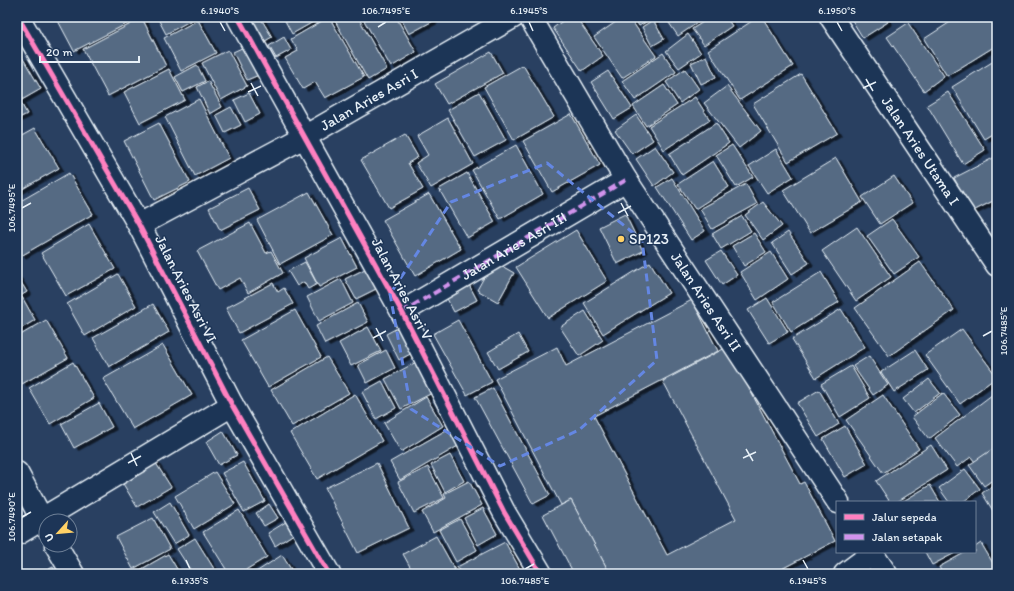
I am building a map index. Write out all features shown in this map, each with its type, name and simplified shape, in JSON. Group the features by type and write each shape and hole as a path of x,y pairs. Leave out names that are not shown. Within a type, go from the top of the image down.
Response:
{"street":[{"name":"Jalan Aries Asri VI","path":"18,17 139,225 232,405 330,574"},
{"name":"Jalan Aries Asri V","path":"238,17 402,312 504,512 542,574"},
{"name":"Jalan Aries Asri I","path":"139,225 304,137 513,17"},
{"name":"Jalan Aries Asri II","path":"530,17 626,180 837,501"},
{"name":"Jalan Aries Utama I","path":"831,17 997,265"},
{"name":"Jalan Aries Asri III","path":"402,312 626,180"},
{"path":"60,513 232,405"},
{"path":"17,473 39,513"},
{"path":"17,534 38,525"},
{"path":"61,553 73,574"},
{"path":"846,574 872,553 886,574"}],"highlighted area":[{"path":"547,163 642,240 657,360 579,430 500,466 411,409 390,294 451,202"}],"building":[{"path":"56,17 137,17 138,18 74,51"},
{"path":"157,17 197,17 166,34"},
{"path":"248,17 260,17 272,37 260,44"},
{"path":"283,17 322,17 292,34"},
{"path":"329,17 364,77 325,98 315,82 303,89 285,58 298,51 291,39"},
{"path":"337,17 358,17 387,69 368,80 334,19"},
{"path":"362,17 396,17 416,52 391,67"},
{"path":"400,17 431,17 433,21 409,34"},
{"path":"568,17 576,17 603,56 582,71 553,28"},
{"path":"623,17 629,17 656,56 622,78 594,37"},
{"path":"634,17 654,17 639,26"},
{"path":"665,17 706,17 678,36"},
{"path":"711,17 726,17 732,26 704,45 692,29"},
{"path":"758,17 762,17 793,66 740,100 708,50"},
{"path":"850,17 885,17 888,22 863,38"},
{"path":"958,17 997,17 997,45 947,76 924,39"},
{"path":"142,18 166,66 108,96 83,49"},
{"path":"198,20 216,53 181,71 164,38"},
{"path":"653,20 664,39 652,46 642,27"},
{"path":"908,23 944,76 924,91 887,37"},
{"path":"688,34 701,53 679,68 666,51"},
{"path":"284,37 291,50 276,58 269,46"},
{"path":"244,47 259,75 247,80 233,52"},
{"path":"228,50 247,86 221,100 202,63"},
{"path":"491,52 503,73 447,104 435,84"},
{"path":"663,53 676,72 635,100 622,81"},
{"path":"706,56 716,77 701,84 691,63"},
{"path":"22,57 41,89 20,101 27,114 17,119 17,60"},
{"path":"997,59 997,131 984,139 952,87"},
{"path":"197,65 205,81 183,92 175,77"},
{"path":"523,65 554,117 514,140 484,87"},
{"path":"169,69 185,100 140,123 124,92"},
{"path":"685,69 699,89 680,103 666,82"},
{"path":"608,71 632,108 614,119 591,82"},
{"path":"801,74 837,133 788,162 753,104"},
{"path":"208,81 222,107 210,114 197,87"},
{"path":"664,85 677,105 646,126 633,106"},
{"path":"727,86 761,131 739,148 704,103"},
{"path":"479,92 506,140 475,157 448,110"},
{"path":"948,92 985,150 963,164 927,105"},
{"path":"249,93 260,114 245,122 234,100"},
{"path":"695,97 710,120 664,150 649,126"},
{"path":"199,99 229,158 195,176 165,117"},
{"path":"231,107 241,125 225,133 216,115"},
{"path":"571,114 600,165 552,192 523,141"},
{"path":"636,115 653,140 632,154 615,130"},
{"path":"448,118 473,164 431,188 416,163 428,155 417,136"},
{"path":"159,123 190,182 154,200 124,141"},
{"path":"716,123 729,143 682,175 669,154"},
{"path":"35,128 59,168 17,192 17,138"},
{"path":"405,135 418,157 408,163 423,189 389,208 361,160"},
{"path":"516,145 543,194 500,219 472,170"},
{"path":"732,145 753,177 736,187 716,155"},
{"path":"655,146 673,172 654,186 636,159"},
{"path":"776,149 793,177 767,193 749,166"},
{"path":"997,156 997,199 971,212 954,178"},
{"path":"836,158 862,202 810,233 783,190"},
{"path":"713,161 729,187 695,209 678,184"},
{"path":"69,173 93,214 21,256 17,249 17,203"},
{"path":"467,173 495,222 467,238 439,189"},
{"path":"894,176 912,203 880,224 862,197"},
{"path":"672,178 705,231 691,240 657,187"},
{"path":"746,184 757,204 712,229 700,209"},
{"path":"248,188 260,210 220,230 209,208"},
{"path":"309,192 333,235 280,264 257,220"},
{"path":"429,194 461,249 415,276 383,220"},
{"path":"763,202 782,226 763,240 745,215"},
{"name":"SP123","path":"625,214 643,251 617,264 599,227"},
{"path":"742,216 751,231 721,249 712,234"},
{"path":"892,219 919,257 894,274 867,236"},
{"path":"250,223 266,253 271,251 283,273 248,293 240,278 218,290 197,251"},
{"path":"89,224 115,269 66,296 41,253"},
{"path":"857,227 891,277 856,301 822,251"},
{"path":"576,230 607,281 548,318 516,267"},
{"path":"788,232 809,263 792,274 772,243"},
{"path":"754,233 766,252 744,266 732,246"},
{"path":"342,238 357,267 319,287 304,258"},
{"path":"721,251 737,275 722,285 706,260"},
{"path":"771,252 788,279 757,300 740,272"},
{"path":"493,261 514,273 498,302 477,290"},
{"path":"305,262 317,284 308,289 304,282 297,286 288,271"},
{"path":"650,262 669,293 603,334 584,303"},
{"path":"920,262 954,310 889,356 855,308"},
{"path":"369,267 380,287 356,299 345,279"},
{"path":"821,272 839,302 791,332 773,302"},
{"path":"118,274 136,306 85,336 67,304"},
{"path":"17,276 27,292 17,298"},
{"path":"341,279 353,303 319,321 307,297"},
{"path":"466,279 477,300 454,312 443,291"},
{"path":"273,283 278,292 284,288 293,304 239,333 226,308"},
{"path":"22,297 35,320 17,331 17,300"},
{"path":"767,298 788,332 769,343 748,310"},
{"path":"692,300 718,351 594,416 667,555 736,519 663,381 727,347 800,484 804,482 835,541 772,574 610,574 571,500 561,505 495,379 557,347 566,366"},
{"path":"358,303 368,322 325,344 316,326"},
{"path":"153,304 169,332 109,367 93,338"},
{"path":"841,309 865,347 816,378 792,339"},
{"path":"295,310 321,357 268,387 241,340"},
{"path":"585,311 603,340 579,356 560,327"},
{"path":"46,320 68,358 22,384 17,374 17,337"},
{"path":"458,320 492,382 467,395 433,334"},
{"path":"403,325 416,351 399,360 386,334"},
{"path":"368,327 381,351 351,366 339,343"},
{"path":"962,329 997,377 960,404 925,355"},
{"path":"518,334 528,352 498,369 488,352"},
{"path":"163,345 192,395 133,429 103,379"},
{"path":"386,350 395,368 367,383 358,365"},
{"path":"915,350 928,370 894,392 881,372"},
{"path":"869,356 888,385 873,395 853,366"},
{"path":"327,357 349,393 292,426 271,390"},
{"path":"420,360 436,391 401,409 385,379"},
{"path":"73,362 94,398 50,424 29,388"},
{"path":"851,366 870,398 840,417 821,384"},
{"path":"929,379 940,393 914,413 903,399"},
{"path":"382,381 396,408 376,419 362,392"},
{"path":"493,388 550,495 533,504 475,397"},
{"path":"819,390 839,424 818,437 797,403"},
{"path":"997,391 997,446 975,462 971,457 957,467 935,438"},
{"path":"943,393 960,415 929,439 912,417"},
{"path":"355,394 382,441 317,479 290,433"},
{"path":"883,395 919,449 883,473 846,420"},
{"path":"426,397 443,426 401,452 384,423"},
{"path":"99,403 112,427 74,448 61,424"},
{"path":"845,426 867,464 845,477 823,439"},
{"path":"448,429 458,446 400,480 390,462"},
{"path":"223,431 237,455 219,465 206,442"},
{"path":"931,445 947,470 899,501 889,501 876,481"},
{"path":"997,446 997,477 984,486 969,465"},
{"path":"450,455 464,481 445,492 431,465"},
{"path":"152,457 171,487 137,507 119,477"},
{"path":"243,462 265,501 244,512 222,473"},
{"path":"377,463 409,528 358,553 325,488"},
{"path":"428,467 444,498 414,513 398,482"},
{"path":"965,469 980,489 964,501 948,501 939,488"},
{"path":"215,472 235,504 194,529 175,496"},
{"path":"469,481 482,505 433,532 422,512 446,498 444,494"},
{"path":"997,483 997,513 995,514 982,493"},
{"path":"930,485 939,501 904,501"},
{"path":"571,500 610,574 574,574 543,515"},
{"path":"170,502 189,535 174,544 154,512"},
{"path":"269,504 278,518 264,526 256,513"},
{"path":"483,508 497,534 478,545 464,518"},
{"path":"239,510 267,557 239,574 229,574 203,532"},
{"path":"153,518 170,549 133,569 116,537"},
{"path":"460,519 477,550 456,562 439,530"},
{"path":"289,520 297,532 275,546 268,533"},
{"path":"436,536 455,570 448,574 414,574 403,554"},
{"path":"195,538 216,572 212,574 193,574 177,549"},
{"path":"505,542 521,571 516,574 461,574 457,567"},
{"path":"981,543 997,570 997,574 943,574 939,567 964,553 976,553 976,546"},
{"path":"926,553 955,553 932,565"},
{"path":"168,554 180,574 133,574"},
{"path":"282,555 294,574 253,574"},
{"path":"53,567 56,574 39,574"}],"marked path":[{"path":"402,312 626,180"}],"cycle path":[{"path":"18,17 139,225 232,405 329,574"},
{"path":"238,17 402,312 504,512 541,574"}],"place":[{"name":"SP123","path":"621,239"}]}
